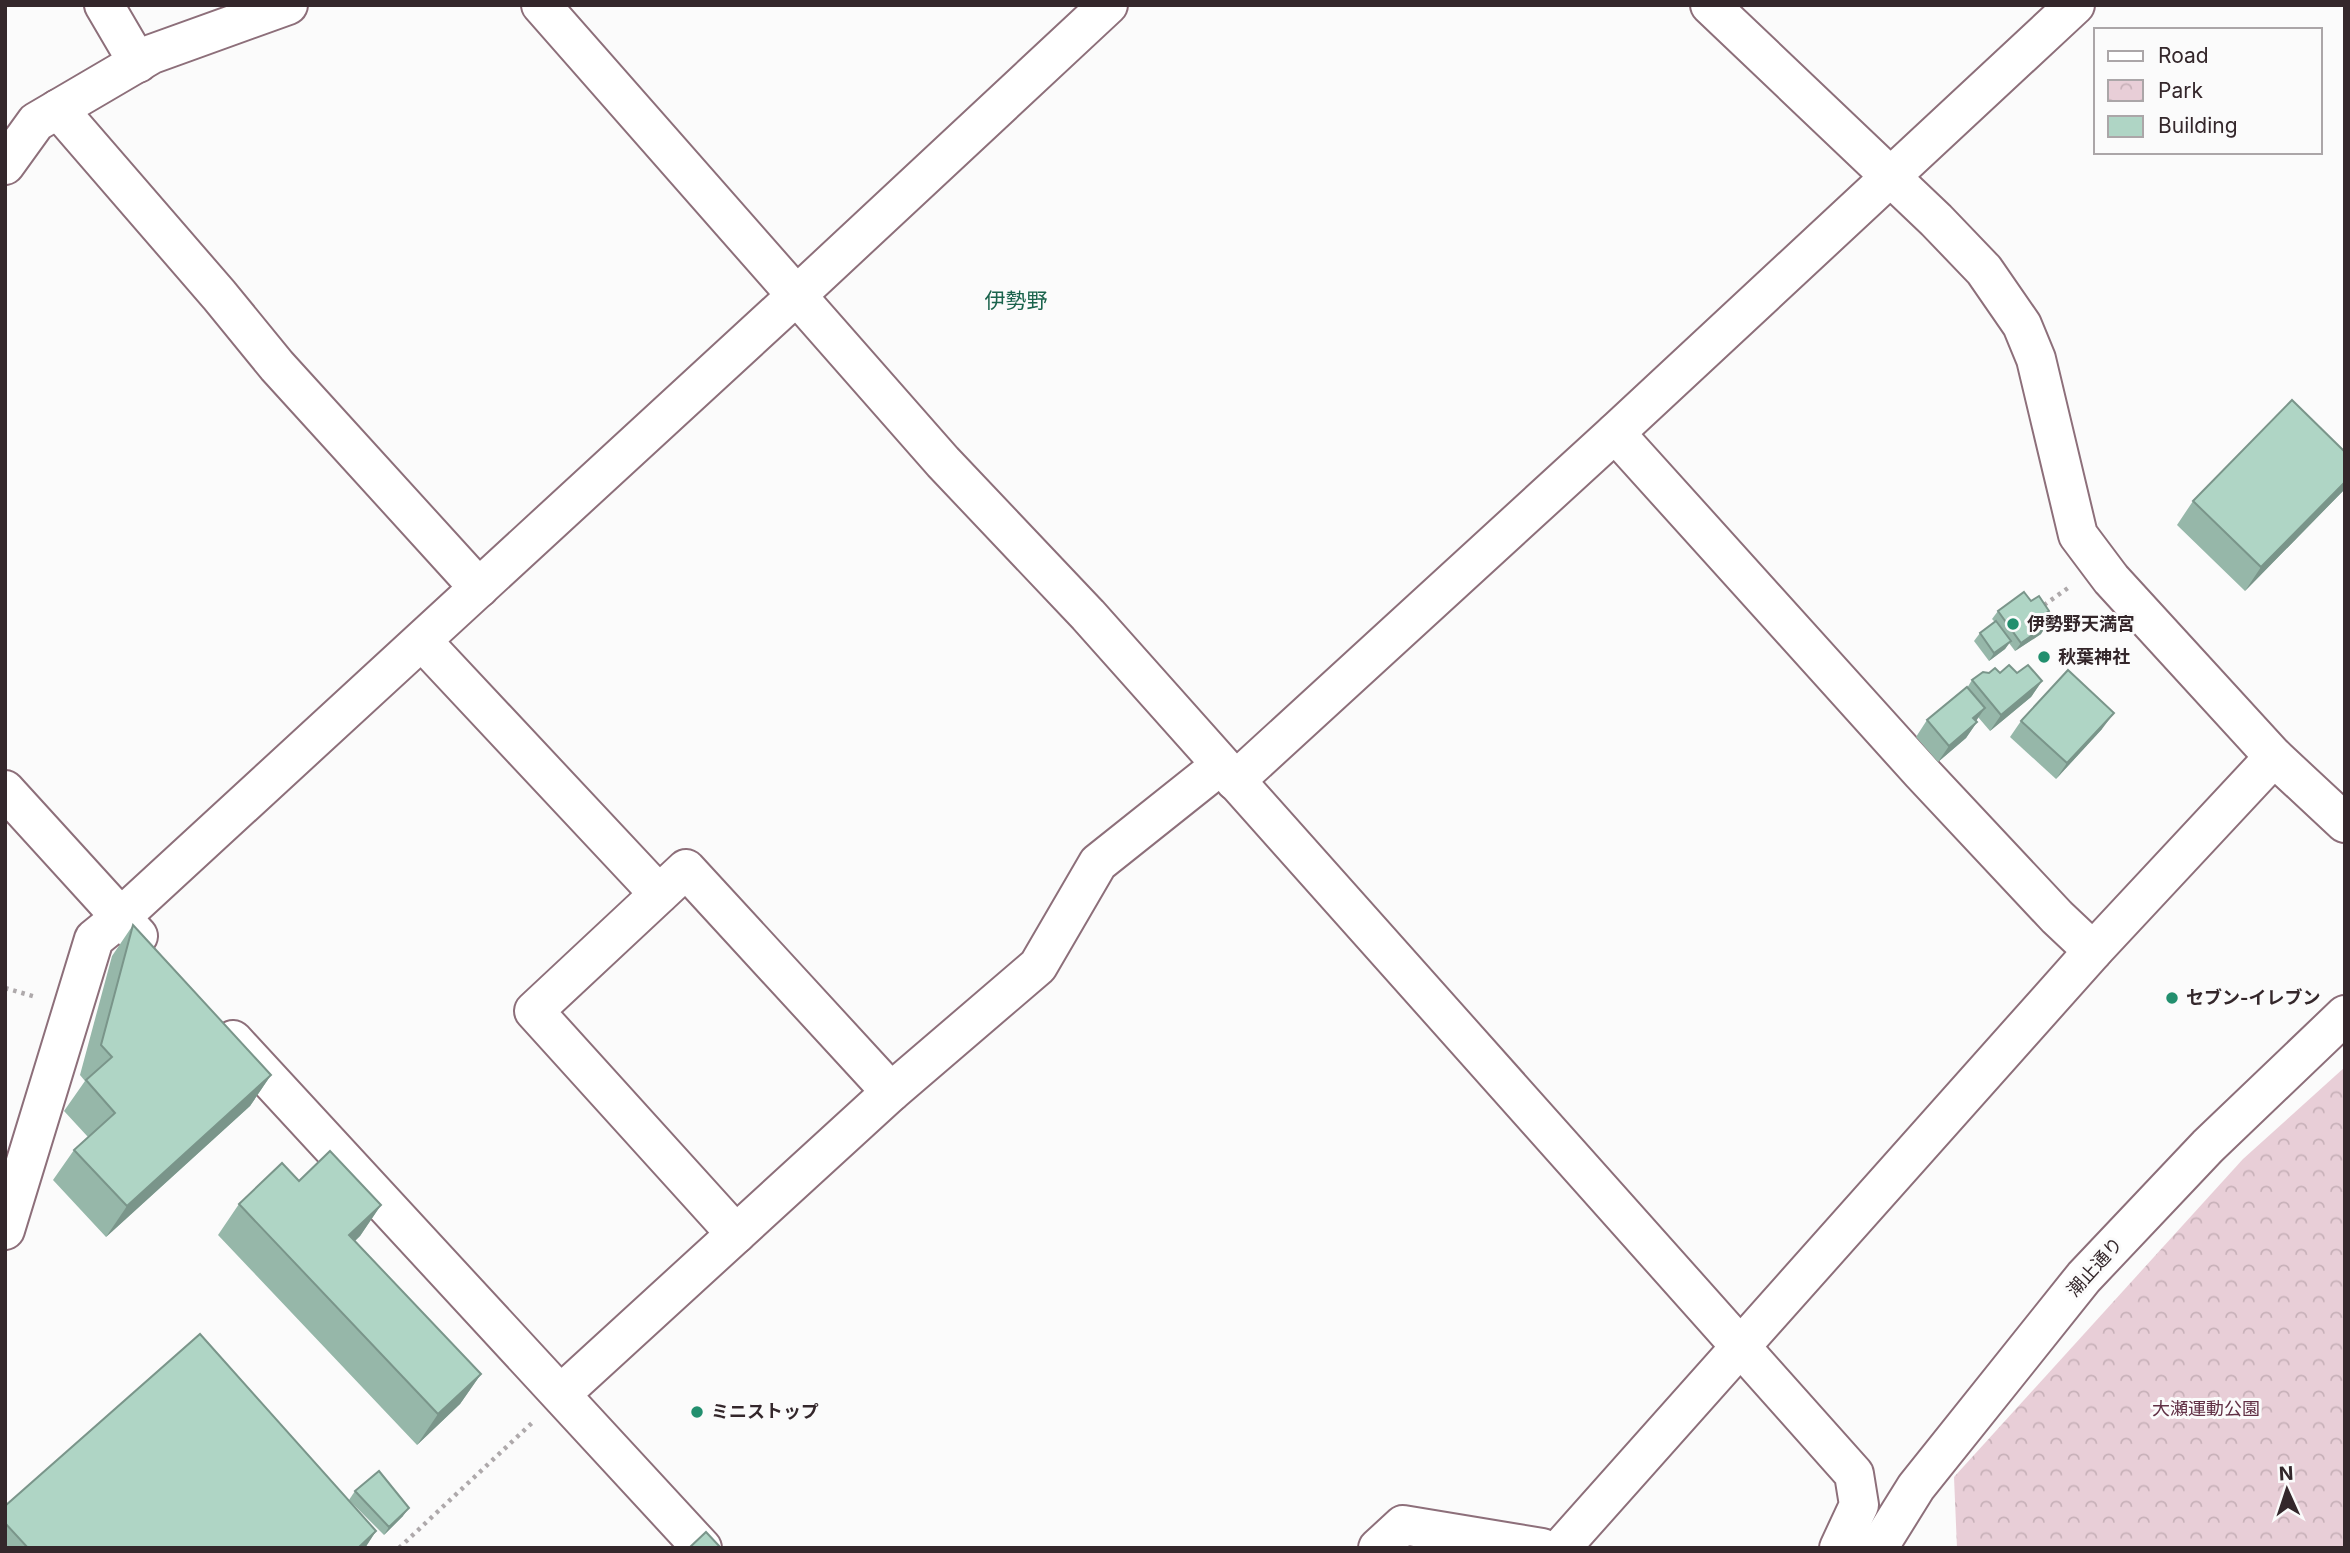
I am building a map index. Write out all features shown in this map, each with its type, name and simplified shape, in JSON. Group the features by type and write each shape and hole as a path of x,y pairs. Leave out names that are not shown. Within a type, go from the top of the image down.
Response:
{"street":[{"path":"104,5 138,63"},
{"path":"5,165 36,122 152,54 288,5"},
{"path":"541,5 943,462 1088,614 1854,1474 1859,1505 1839,1548"},
{"path":"5,1230 94,939 121,918 422,641 1108,5"},
{"path":"1710,5 1936,220 1984,270 2022,325 2036,359 2078,535 2111,579 2274,757 2345,823"},
{"path":"561,1394 891,1092 1038,966 1098,863 1228,773 1615,433 2075,5"},
{"path":"58,109 219,295 276,366 479,588"},
{"path":"1615,433 1922,773 2057,917 2093,951"},
{"path":"422,641 659,894"},
{"path":"1561,1548 2093,951 2274,757"},
{"path":"5,790 159,958"},
{"path":"736,1234 534,1012 686,869 891,1092"},
{"name":"潮止通り","path":"1878,1548 1916,1487 2084,1277 2208,1146 2345,1015"},
{"path":"215,1020 702,1548"},
{"path":"1378,1548 1403,1525 1542,1548"}],"path":[{"path":"400,1548 561,1394"}],"green space":[{"name":"大瀬運動公園","path":"2345,1067 2345,1548 1957,1548 1954,1477 2243,1159"}],"building":[{"path":"2292,400 2345,452 2345,482 2261,567 2193,501"},
{"path":"2024,592 2031,601 2039,596 2049,611 2041,617 2047,625 2021,643 1998,611"},
{"path":"1996,621 2011,641 1994,653 1980,633"},
{"path":"2009,665 2017,673 2028,665 2042,681 2001,715 1972,680 1995,668 2000,673"},
{"path":"2068,670 2114,713 2067,763 2021,721"},
{"path":"1967,687 1985,708 1973,718 1977,722 1949,746 1927,720"},
{"path":"133,925 271,1075 127,1206 74,1150 115,1113 86,1080 112,1057 101,1045"},
{"path":"330,1151 381,1205 349,1235 481,1374 438,1414 239,1204 282,1163 299,1181"},
{"path":"200,1334 376,1531 358,1548 28,1548 5,1523 5,1506"},
{"path":"379,1471 409,1508 389,1527 355,1491"},
{"path":"706,1532 721,1548 689,1548"}],"place":[{"name":"伊勢野天満宮","path":"2013,624"},
{"name":"秋葉神社","path":"2044,657"},
{"name":"セブン-イレブン","path":"2172,998"},
{"name":"ミニストップ","path":"697,1412"}],"district":[{"name":"伊勢野","path":"1016,301"}]}
